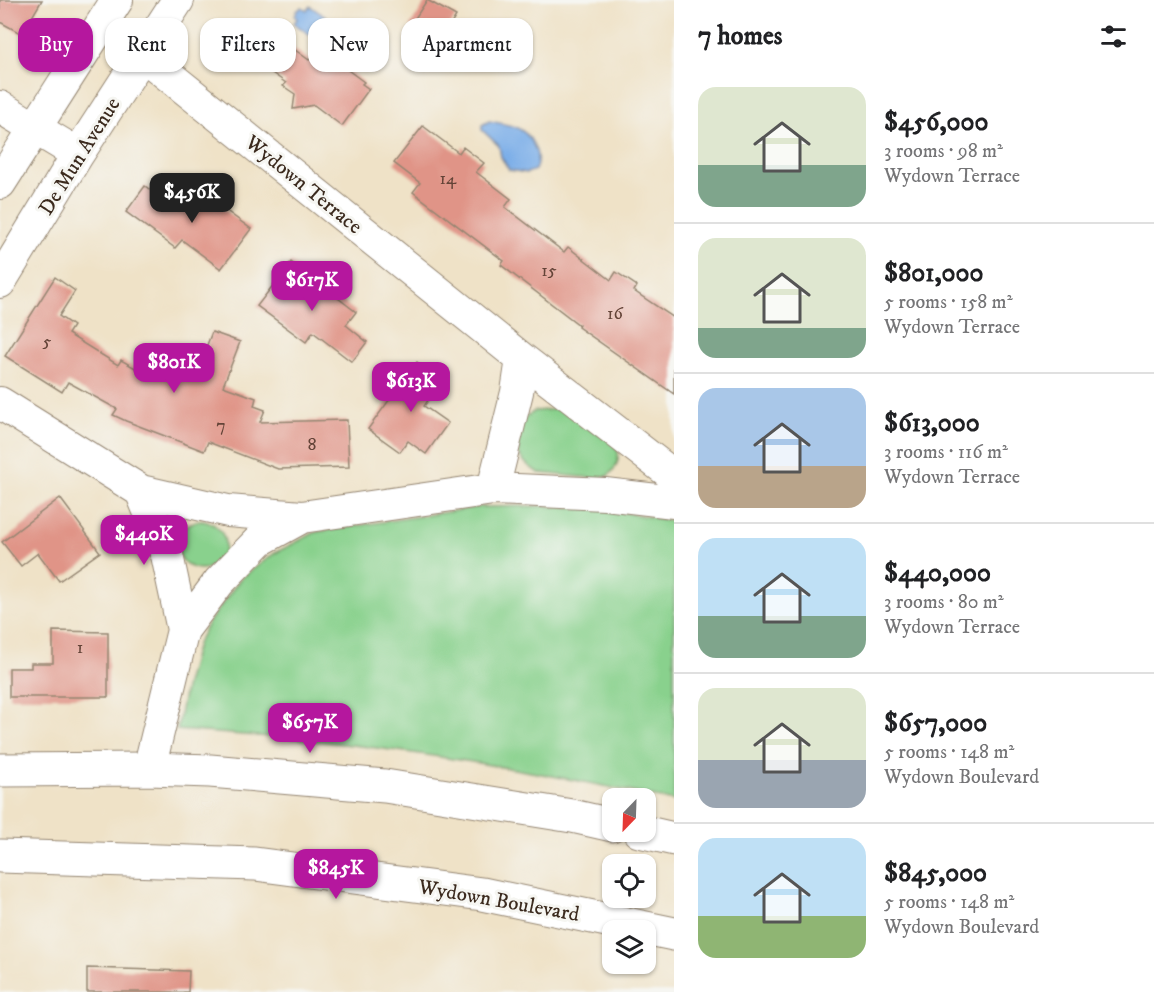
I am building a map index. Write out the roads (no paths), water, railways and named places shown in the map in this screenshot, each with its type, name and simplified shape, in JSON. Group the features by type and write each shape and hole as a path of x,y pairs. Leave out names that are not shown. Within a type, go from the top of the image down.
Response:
{"street":[{"path":"0,183 117,0"},
{"name":"De Mun Avenue","path":"167,18 178,0"},
{"name":"De Mun Avenue","path":"0,282 78,154 132,72"},
{"name":"Wydown Terrace","path":"164,72 522,359 674,476"},
{"path":"0,107 78,154"},
{"path":"493,489 518,392 522,359"},
{"path":"0,403 141,491 228,510 302,517 493,489 605,494 674,502"},
{"path":"141,491 167,555 183,630"},
{"path":"149,769 183,630 219,582 260,540 302,517"},
{"path":"0,770 210,771 385,786 602,823"},
{"path":"656,835 674,839"},
{"name":"Wydown Boulevard","path":"0,855 255,864 483,894 674,934"}],"water":[{"path":"310,6 328,18 308,18 308,34 296,24 295,16 302,7 307,10"},
{"path":"489,121 518,128 528,136 537,154 535,170 527,173 509,170 501,157 499,146 482,130 482,125"}]}
